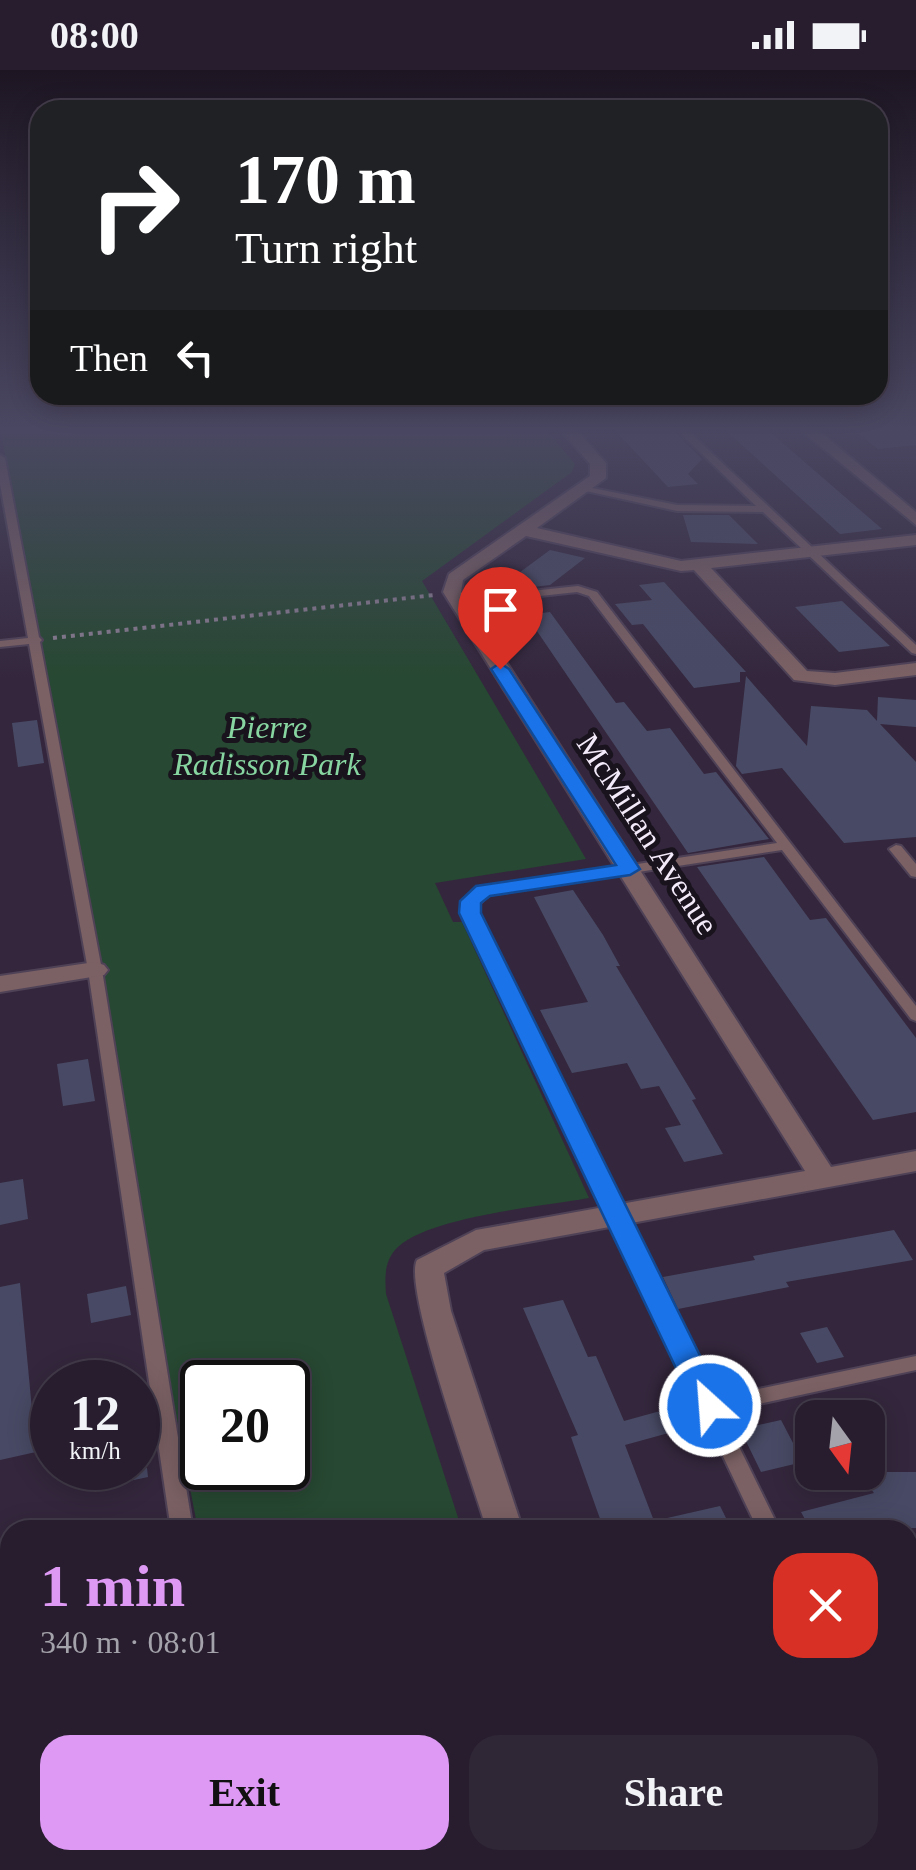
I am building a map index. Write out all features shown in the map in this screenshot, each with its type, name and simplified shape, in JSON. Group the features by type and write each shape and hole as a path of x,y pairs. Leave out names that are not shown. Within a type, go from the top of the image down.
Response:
{"street":[{"path":"454,597 455,578 552,510"},
{"path":"523,530 668,564 700,566 916,540"},
{"path":"700,566 801,676 836,680 916,668"},
{"name":"McMillan Avenue","path":"454,597 824,1178"},
{"path":"0,984 95,970"},
{"path":"502,1520 435,1311 428,1268 476,1241 916,1161"}],"lane":[{"path":"10,510 95,970 180,1520"},
{"path":"764,510 916,651"},
{"path":"454,597 578,589 593,594 916,1016"},
{"path":"0,644 36,640"},
{"path":"764,1520 614,1216 469,907 484,891 786,846"},
{"path":"896,849 916,872"},
{"path":"710,1406 916,1362"}],"path":[{"path":"36,640 454,597"}],"green space":[{"name":"Pierre Radisson Park","path":"15,510 520,510 422,581 586,859 435,883 453,922 462,922 589,1198 486,1215 431,1229 395,1250 389,1260 386,1294 459,1520 196,1520 190,1490 310,1490 310,1360 180,1360 180,1436 29,644 38,642"}],"building":[{"path":"814,510 860,510 882,529 840,534"},
{"path":"683,515 729,515 758,544 691,542"},
{"path":"550,550 585,558 550,585 508,590 504,584"},
{"path":"664,582 746,672 740,672 740,682 694,688 643,624 632,625 615,604 652,600 639,585"},
{"path":"842,601 890,646 839,652 795,607"},
{"path":"550,612 616,703 624,702 647,731 670,728 704,774 716,772 769,839 688,853 526,615"},
{"path":"746,676 807,746 811,706 867,710 877,721 878,697 916,700 916,727 880,724 916,762 916,837 844,843 782,768 742,774 736,766"},
{"path":"37,720 44,763 18,767 12,723"},
{"path":"764,857 810,920 826,918 916,1038 916,1112 873,1120 697,867"},
{"path":"573,890 603,935 620,966 616,966 696,1099 692,1100 723,1154 684,1162 665,1128 681,1125 659,1086 641,1089 627,1063 572,1073 540,1010 588,1002 534,897"},
{"path":"88,1059 95,1101 63,1106 57,1064"},
{"path":"23,1179 28,1219 0,1225 0,1183"},
{"path":"894,1230 913,1260 786,1282 789,1287 678,1309 663,1277 755,1260 753,1256"},
{"path":"20,1283 30,1389 30,1453 0,1460 0,1287"},
{"path":"126,1286 131,1315 91,1323 87,1294"},
{"path":"563,1300 588,1357 596,1356 624,1421 682,1405 694,1426 625,1445 654,1520 600,1520 571,1437 578,1435 523,1308"},
{"path":"827,1327 844,1357 817,1363 800,1333"},
{"path":"781,1420 795,1447 795,1464 761,1472 740,1429"},
{"path":"885,1472 916,1472 916,1520 805,1520 801,1512 874,1493 872,1490 885,1490"},
{"path":"720,1506 727,1520 658,1520"}],"route":[{"path":"500,669 630,869 484,891 470,901 470,913 614,1216 710,1406"}]}
